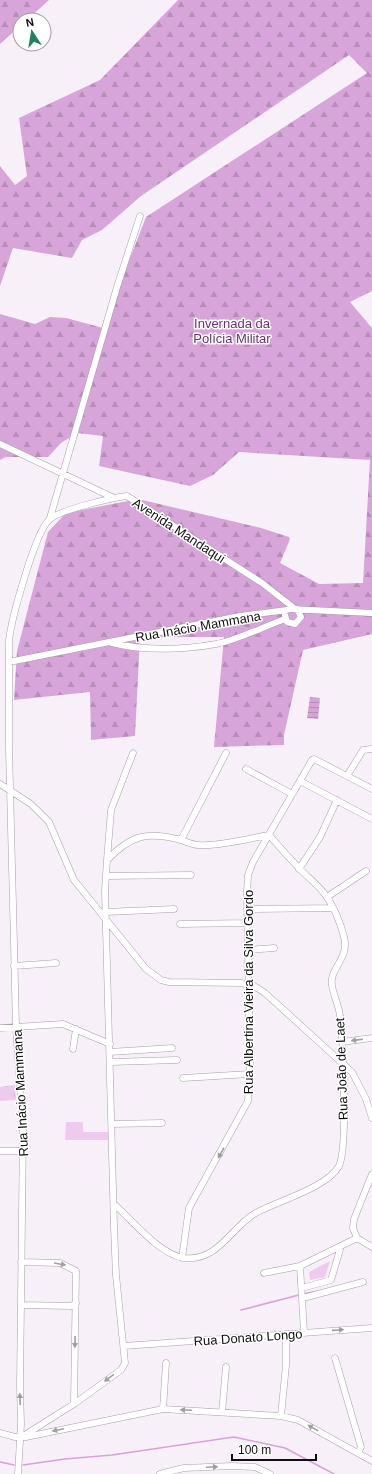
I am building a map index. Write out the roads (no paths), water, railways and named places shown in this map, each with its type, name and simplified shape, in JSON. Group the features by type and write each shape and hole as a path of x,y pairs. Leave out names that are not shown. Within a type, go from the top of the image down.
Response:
{"street":[{"path":"9,662 9,641 22,586 43,528 50,518 65,474 116,286 140,216"},
{"path":"0,444 114,498"},
{"name":"Avenida Mandaqui","path":"50,518 75,509 114,498 127,496 262,583 293,609"},
{"path":"285,619 293,609 372,613"},
{"name":"Rua Inácio Mammana","path":"18,1474 20,1438 23,1111 16,1028 14,966 9,749 9,662 109,642 240,616 293,609 301,617 298,622 289,624 285,619 217,644 163,649 122,646 109,642"},
{"path":"372,749 363,750 347,776 372,789"},
{"path":"181,840 226,752"},
{"path":"20,1438 74,1404 121,1370 125,1363 116,1275 106,912 106,860 110,810 133,753"},
{"name":"Rua Albertina Vieira da Silva Gordo","path":"182,1258 187,1214 246,1107 249,1096 250,1074 247,909 250,868 311,761 314,759 347,776"},
{"path":"246,769 292,794"},
{"path":"300,781 372,819"},
{"path":"0,784 31,804 49,822 74,880 146,969 161,980 169,982 249,984 265,993 352,1072 359,1083 372,1118"},
{"path":"299,868 320,836 337,800"},
{"path":"106,860 126,842 136,837 148,835 205,845 269,835"},
{"name":"Rua João de Laet","path":"114,1204 171,1255 193,1259 208,1255 249,1218 322,1183 336,1171 343,1157 342,1042 340,1014 332,980 344,956 344,936 327,897 269,835"},
{"path":"327,897 366,871"},
{"path":"106,876 191,875"},
{"path":"247,909 332,908"},
{"path":"106,912 174,909"},
{"path":"180,924 247,923"},
{"path":"248,950 274,949"},
{"path":"14,966 56,963"},
{"path":"0,1028 63,1024 76,1028 110,1044"},
{"path":"73,1049 76,1028"},
{"path":"342,1042 372,1038"},
{"path":"110,1052 172,1048"},
{"path":"111,1062 177,1060"},
{"path":"183,1078 250,1074"},
{"path":"112,1124 162,1123"},
{"path":"0,1152 23,1151"},
{"path":"372,1174 354,1219 353,1228 357,1238 372,1247"},
{"path":"264,1273 300,1266 357,1238"},
{"path":"302,1293 331,1280 341,1246"},
{"path":"21,1262 60,1263 75,1270 76,1303 74,1404"},
{"path":"300,1266 304,1332"},
{"path":"302,1293 363,1282"},
{"path":"21,1305 71,1306 76,1303"},
{"name":"Rua Donato Longo","path":"124,1346 372,1328"},
{"path":"281,1416 286,1365 286,1334"},
{"path":"335,1358 361,1447 358,1453"},
{"path":"163,1409 166,1363"},
{"path":"222,1412 226,1367"},
{"path":"0,1433 20,1438 163,1409 281,1416 298,1420 372,1461"},
{"path":"160,1474 184,1468 231,1466 255,1467 270,1474"},
{"path":"229,1474 231,1466"}],"waterway":[{"path":"303,1294 319,1291"},
{"path":"241,1310 299,1295"},
{"path":"23,1465 65,1459 112,1455 234,1437 285,1448 334,1474"},
{"path":"0,1462 14,1465"}],"park label":[{"name":"Invernada da Polícia Militar","path":"232,330"}]}
